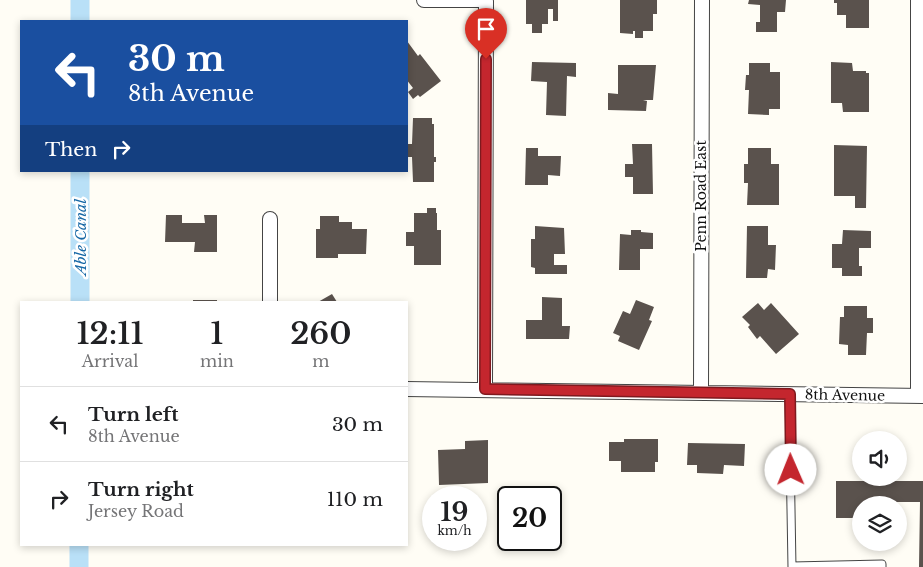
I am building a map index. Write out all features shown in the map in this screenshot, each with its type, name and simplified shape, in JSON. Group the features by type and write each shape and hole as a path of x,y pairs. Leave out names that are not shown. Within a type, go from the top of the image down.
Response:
{"street":[{"path":"424,0 486,0 485,389"},
{"name":"Penn Road East","path":"701,393 702,0"},
{"path":"918,0 921,396"},
{"path":"270,219 270,301"},
{"name":"8th Avenue","path":"408,389 921,396"}],"lane":[{"path":"790,394 792,567 882,564 882,567"}],"building":[{"path":"526,0 558,0 558,21 553,21 553,9 548,9 548,24 542,24 542,33 532,33 532,24 526,24"},
{"path":"620,0 657,0 657,14 653,14 653,31 643,31 643,38 635,38 635,31 633,31 633,34 620,33"},
{"path":"749,0 786,0 785,12 777,12 777,32 756,32 756,22 760,22 760,5 748,4"},
{"path":"834,0 869,0 869,28 846,28 846,15 837,15 837,3 834,3"},
{"path":"408,42 418,56 420,54 441,81 420,97 418,95 413,99 408,92 413,88 408,82"},
{"path":"532,62 576,63 576,77 567,76 566,116 546,115 547,82 531,81"},
{"path":"831,62 852,63 853,71 866,71 866,73 869,73 869,112 843,112 842,103 831,103"},
{"path":"749,63 770,63 770,72 780,72 780,109 769,109 769,115 748,114 749,90 745,90 746,75 749,75"},
{"path":"618,65 656,65 653,100 643,100 647,101 646,111 608,110 608,93 618,94"},
{"path":"413,118 432,118 432,124 434,124 434,157 436,157 436,162 434,162 434,182 413,182 412,157 408,157 408,144 412,144"},
{"path":"632,144 652,144 653,194 633,194 633,177 625,177 625,164 633,164"},
{"path":"834,145 867,146 866,208 855,208 855,196 834,196"},
{"path":"526,148 538,148 538,156 561,156 560,176 548,175 548,185 525,185"},
{"path":"748,148 771,148 771,164 779,164 779,205 747,205 748,183 744,183 744,164 748,164"},
{"path":"427,208 436,208 437,230 441,230 441,265 414,265 414,246 406,246 406,232 414,232 414,213 427,213"},
{"path":"166,215 182,215 182,223 205,223 204,215 217,215 217,252 194,252 195,242 165,242"},
{"path":"320,216 339,216 339,222 352,222 352,229 367,229 366,254 338,254 338,258 316,258 316,229 320,229"},
{"path":"535,226 564,228 565,254 554,254 554,265 567,265 567,274 535,274 535,268 531,267 531,239 535,239"},
{"path":"747,226 768,226 768,245 776,245 775,270 768,269 767,278 746,278"},
{"path":"631,230 653,233 653,249 640,249 640,270 619,270 620,234 631,235"},
{"path":"843,230 871,231 871,248 859,248 859,266 862,266 862,276 842,276 842,268 832,268 832,244 842,244"},
{"path":"332,294 336,301 320,301"},
{"path":"542,297 562,298 562,326 570,326 569,339 526,339 526,320 542,320"},
{"path":"193,300 217,300 217,301"},
{"path":"636,300 654,307 649,320 652,321 639,350 618,341 620,336 613,333 623,311 630,314"},
{"path":"758,303 764,310 771,303 799,334 776,354 760,336 757,339 748,327 750,325 742,317"},
{"path":"844,306 867,306 867,318 873,318 873,333 867,333 866,355 848,355 848,345 839,344 840,317 844,317"},
{"path":"624,439 658,439 658,462 655,462 655,472 621,472 621,461 609,461 609,442 624,442"},
{"path":"488,440 488,483 439,485 438,450 465,449 465,441"},
{"path":"688,443 745,444 744,466 724,465 723,474 697,473 697,465 687,465"},
{"path":"836,481 852,481 852,486 907,486 907,481 923,481 923,567 919,567 920,502 907,502 907,496 852,496 852,518 836,518"}],"waterway":[{"name":"Able Canal","path":"80,0 80,20"},
{"name":"Able Canal","path":"80,172 80,301"},
{"name":"Able Canal","path":"79,546 79,567"}],"route":[{"path":"486,59 485,389 790,394 791,470"}]}
